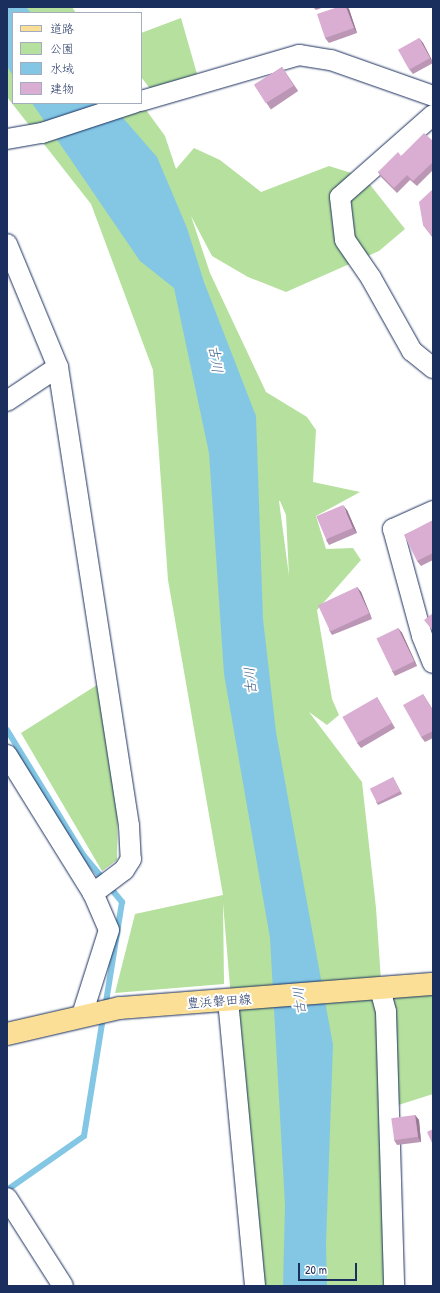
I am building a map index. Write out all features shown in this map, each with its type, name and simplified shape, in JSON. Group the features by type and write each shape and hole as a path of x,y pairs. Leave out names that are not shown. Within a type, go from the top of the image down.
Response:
{"main road":[{"name":"豊浜磐田線","path":"7,1034 88,1014 120,1008 433,984"}],"street":[{"path":"147,99 299,54 330,60 433,96"},
{"path":"7,139 42,133 131,104"},
{"path":"433,115 340,197 345,240 371,278 412,351 433,368"},
{"path":"7,244 58,367 129,826 131,859 124,870 93,893"},
{"path":"7,401 58,367"},
{"path":"433,511 394,530 422,636 433,663"},
{"path":"7,755 93,893 109,930 88,1014"},
{"path":"380,989 386,1012 394,1286"},
{"path":"228,1000 256,1286"},
{"path":"7,1198 63,1286"}],"green space":[{"path":"7,7 72,7 75,12 12,12 12,103 7,97"},
{"path":"181,18 197,74 152,91 142,78 142,33"},
{"path":"12,104 142,104 165,136 176,169 194,148 220,160 261,192 329,166 364,177 405,229 379,251 286,292 248,277 212,256 191,216 210,273 266,392 307,417 316,430 313,482 360,492 316,516 326,549 353,548 361,560 317,610 332,699 339,715 327,725 309,712 362,782 376,908 382,995 433,992 433,1094 389,1108 393,1286 255,1286 223,903 224,984 115,993 135,914 223,895 168,580 153,370 91,204","holes":["279,501 286,515 289,576"]},
{"path":"97,685 118,793 117,860 102,871 21,733"}],"water":[{"path":"7,7 26,7 30,12 12,12 12,74 7,66"},
{"name":"古川","path":"33,104 111,104 157,157 187,228 204,282 256,416 263,619 276,732 333,1045 326,1244 327,1286 283,1286 285,1205 270,938 224,674 209,453 174,288 140,261"}],"building":[{"path":"338,7 346,7 354,28 325,38 317,14"},
{"path":"419,38 430,58 409,70 398,50"},
{"path":"282,67 294,86 266,103 254,84"},
{"path":"424,133 433,141 433,162 413,181 407,175 394,188 378,172 398,152 401,156"},
{"path":"433,189 433,237 423,225 419,202"},
{"path":"343,505 353,528 326,539 316,516"},
{"path":"433,520 433,553 417,561 404,535"},
{"path":"357,587 369,613 330,631 318,605"},
{"path":"433,613 433,631 424,620"},
{"path":"398,628 414,661 393,672 376,639"},
{"path":"423,694 433,711 433,731 421,737 403,705"},
{"path":"377,697 392,723 357,743 342,717"},
{"path":"393,777 400,791 377,803 370,789"},
{"path":"415,1115 418,1137 394,1140 391,1118"},
{"path":"433,1129 433,1145 427,1132"}],"waterway":[{"path":"7,730 84,856 122,902 105,1008"},
{"path":"7,1190 84,1136 103,1017"}]}
